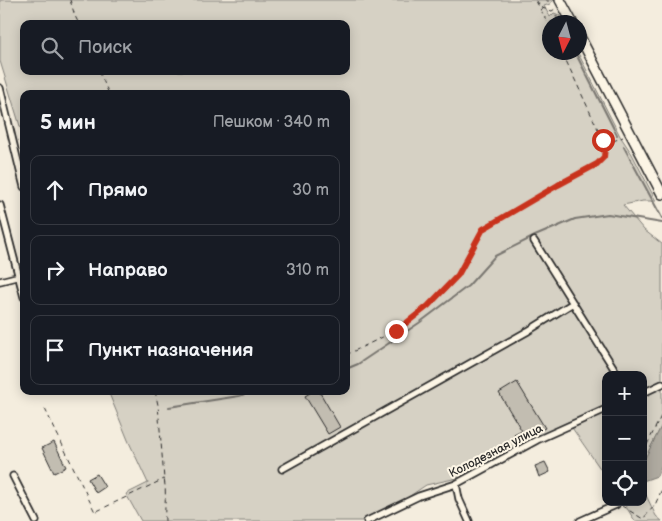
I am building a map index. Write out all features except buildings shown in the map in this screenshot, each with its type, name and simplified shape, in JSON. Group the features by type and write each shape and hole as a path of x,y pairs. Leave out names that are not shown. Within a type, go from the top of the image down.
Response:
{"street":[{"path":"561,3 568,15"},
{"path":"587,51 662,194"},
{"path":"0,88 20,170"},
{"path":"0,204 20,273"},
{"path":"534,241 616,371"},
{"path":"0,281 20,276"},
{"path":"282,469 521,335 573,303"},
{"path":"647,390 662,384"},
{"name":"Колодезная улица","path":"367,521 419,496 456,484 537,440 602,411"},
{"path":"12,476 36,521"},
{"path":"456,484 459,499 469,521"},
{"path":"580,521 614,506"}],"path":[{"path":"70,0 74,16 77,20"},
{"path":"536,0 542,8 547,10 552,10 561,3"},
{"path":"536,0 544,15"},
{"path":"350,353 396,331 428,306 458,275 483,229 597,164 604,157 605,147 603,140 566,60"},
{"path":"101,75 107,90"},
{"path":"603,140 611,142 620,140 629,132"},
{"path":"156,395 166,488 165,521"},
{"path":"45,409 95,512 164,479"},
{"path":"647,445 662,414"},
{"path":"622,506 643,520 655,505 662,489"}],"shaded area":[{"path":"0,0 553,0 550,4 544,6 549,15 542,15 542,60 582,60 656,201 643,201 623,205 644,230 662,244 662,425 647,454 647,371 602,371 602,471 568,422 462,477 426,485 373,521 141,521 126,494 148,483 110,395 350,395 350,90 20,90 20,126 0,61"},
{"path":"662,425 662,464 657,476 647,480 647,454"},
{"path":"647,497 656,516 662,521 635,521 626,506 647,506"}],"waterway":[{"path":"579,60 617,135"},
{"path":"624,147 662,218"},
{"path":"350,367 358,364 419,323 468,286 495,256 535,236 575,219 608,214 662,223"},
{"path":"169,407 242,395"}],"route":[{"path":"396,331 428,306 458,275 483,229 597,164 604,157 605,147 603,140"}]}
